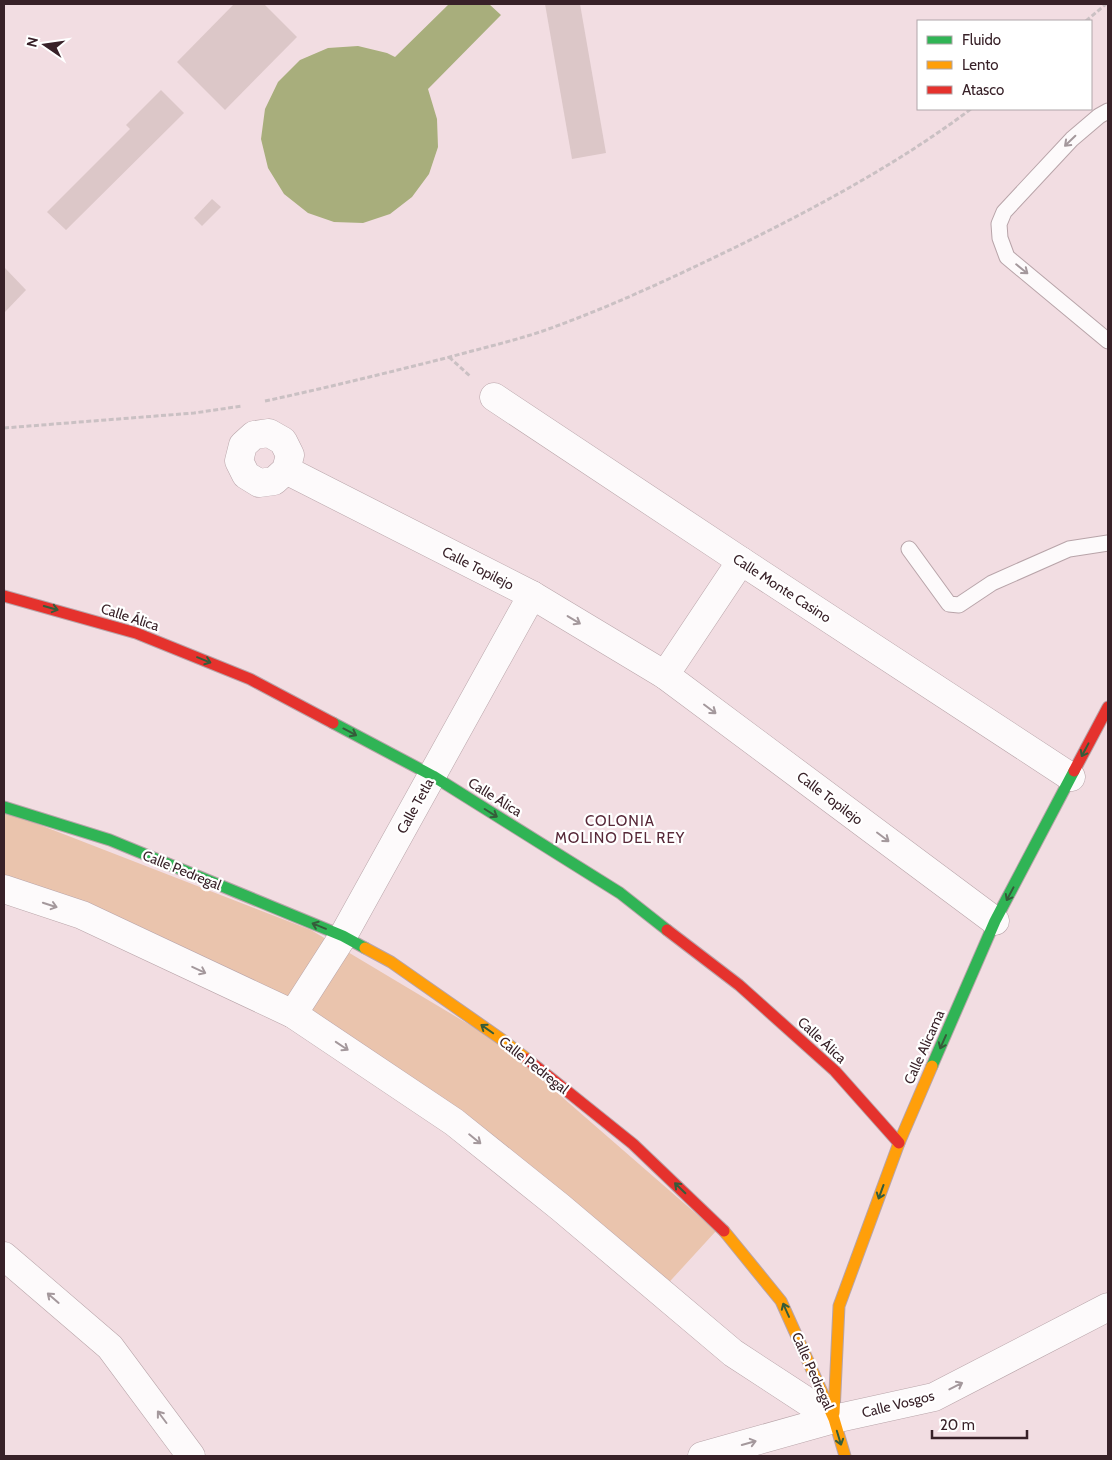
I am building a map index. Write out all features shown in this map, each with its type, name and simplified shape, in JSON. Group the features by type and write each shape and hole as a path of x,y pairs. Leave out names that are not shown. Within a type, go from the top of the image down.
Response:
{"street":[{"name":"Calle Monte Casino","path":"494,397 1071,777"},
{"name":"Calle Topilejo","path":"286,470 532,596 665,675 995,921"},
{"path":"665,675 741,561"},
{"name":"Calle Álica","path":"4,596 136,633 250,679 432,776 620,894 739,985 835,1071 898,1143"},
{"name":"Calle Tetla","path":"293,1014 343,936 532,596"},
{"name":"Calle Alicama","path":"834,1419 839,1306 898,1143 995,921 1108,707"},
{"name":"Calle Pedregal","path":"4,808 110,840 343,936 391,962 504,1041 633,1144 722,1229 782,1301 834,1419"},
{"name":"Calle Pedregal","path":"4,889 82,915 293,1014 454,1122 733,1353 834,1419"},
{"path":"4,1256 110,1347 192,1456"},
{"name":"Calle Vosgos","path":"702,1456 834,1419 934,1397 1108,1307"},
{"path":"834,1419 845,1456"}],"lane":[{"path":"1108,112 1099,116 1072,139 1004,212 999,224 1000,238 1007,257 1108,341"},
{"path":"909,549 949,604 959,605 992,582 1069,549 1108,543"}],"path":[{"path":"1087,20 1106,4"},
{"path":"263,402 355,382 506,343 619,302 677,276 788,221 853,186 906,154 970,110"},
{"path":"4,428 185,414 245,406"}],"shaded area":[{"path":"449,4 489,4 501,15 428,89 437,119 438,147 429,174 412,197 390,214 363,223 334,222 308,213 284,194 268,168 261,139 265,109 278,82 300,60 328,48 358,46 387,53 395,57"},
{"path":"4,811 311,930 500,1043 716,1231 662,1290 373,1063 4,886"}],"building":[{"path":"234,4 264,4 297,37 225,110 177,62"},
{"path":"545,4 580,4 606,153 572,159"},
{"path":"161,90 184,113 66,230 47,212 130,129 126,125"},
{"path":"212,199 221,207 202,226 194,218"},
{"path":"4,267 26,290 4,313"}],"traffic: fast":[{"path":"333,723 433,776 620,893 667,930"},
{"path":"932,1066 995,921 1074,771"},
{"path":"4,807 110,840 343,936 365,948"}],"traffic: slow":[{"path":"365,948 391,962 527,1059"},
{"path":"834,1413 839,1306 899,1143 932,1066"},
{"path":"724,1231 781,1301 834,1419 845,1456"}],"traffic: jam":[{"path":"4,596 136,633 250,679 333,723"},
{"path":"1074,771 1108,707"},
{"path":"667,930 739,985 835,1071 899,1143"},
{"path":"527,1059 633,1144 724,1231"}],"district":[{"name":"COLONIA MOLINO DEL REY","path":"620,830"}]}
